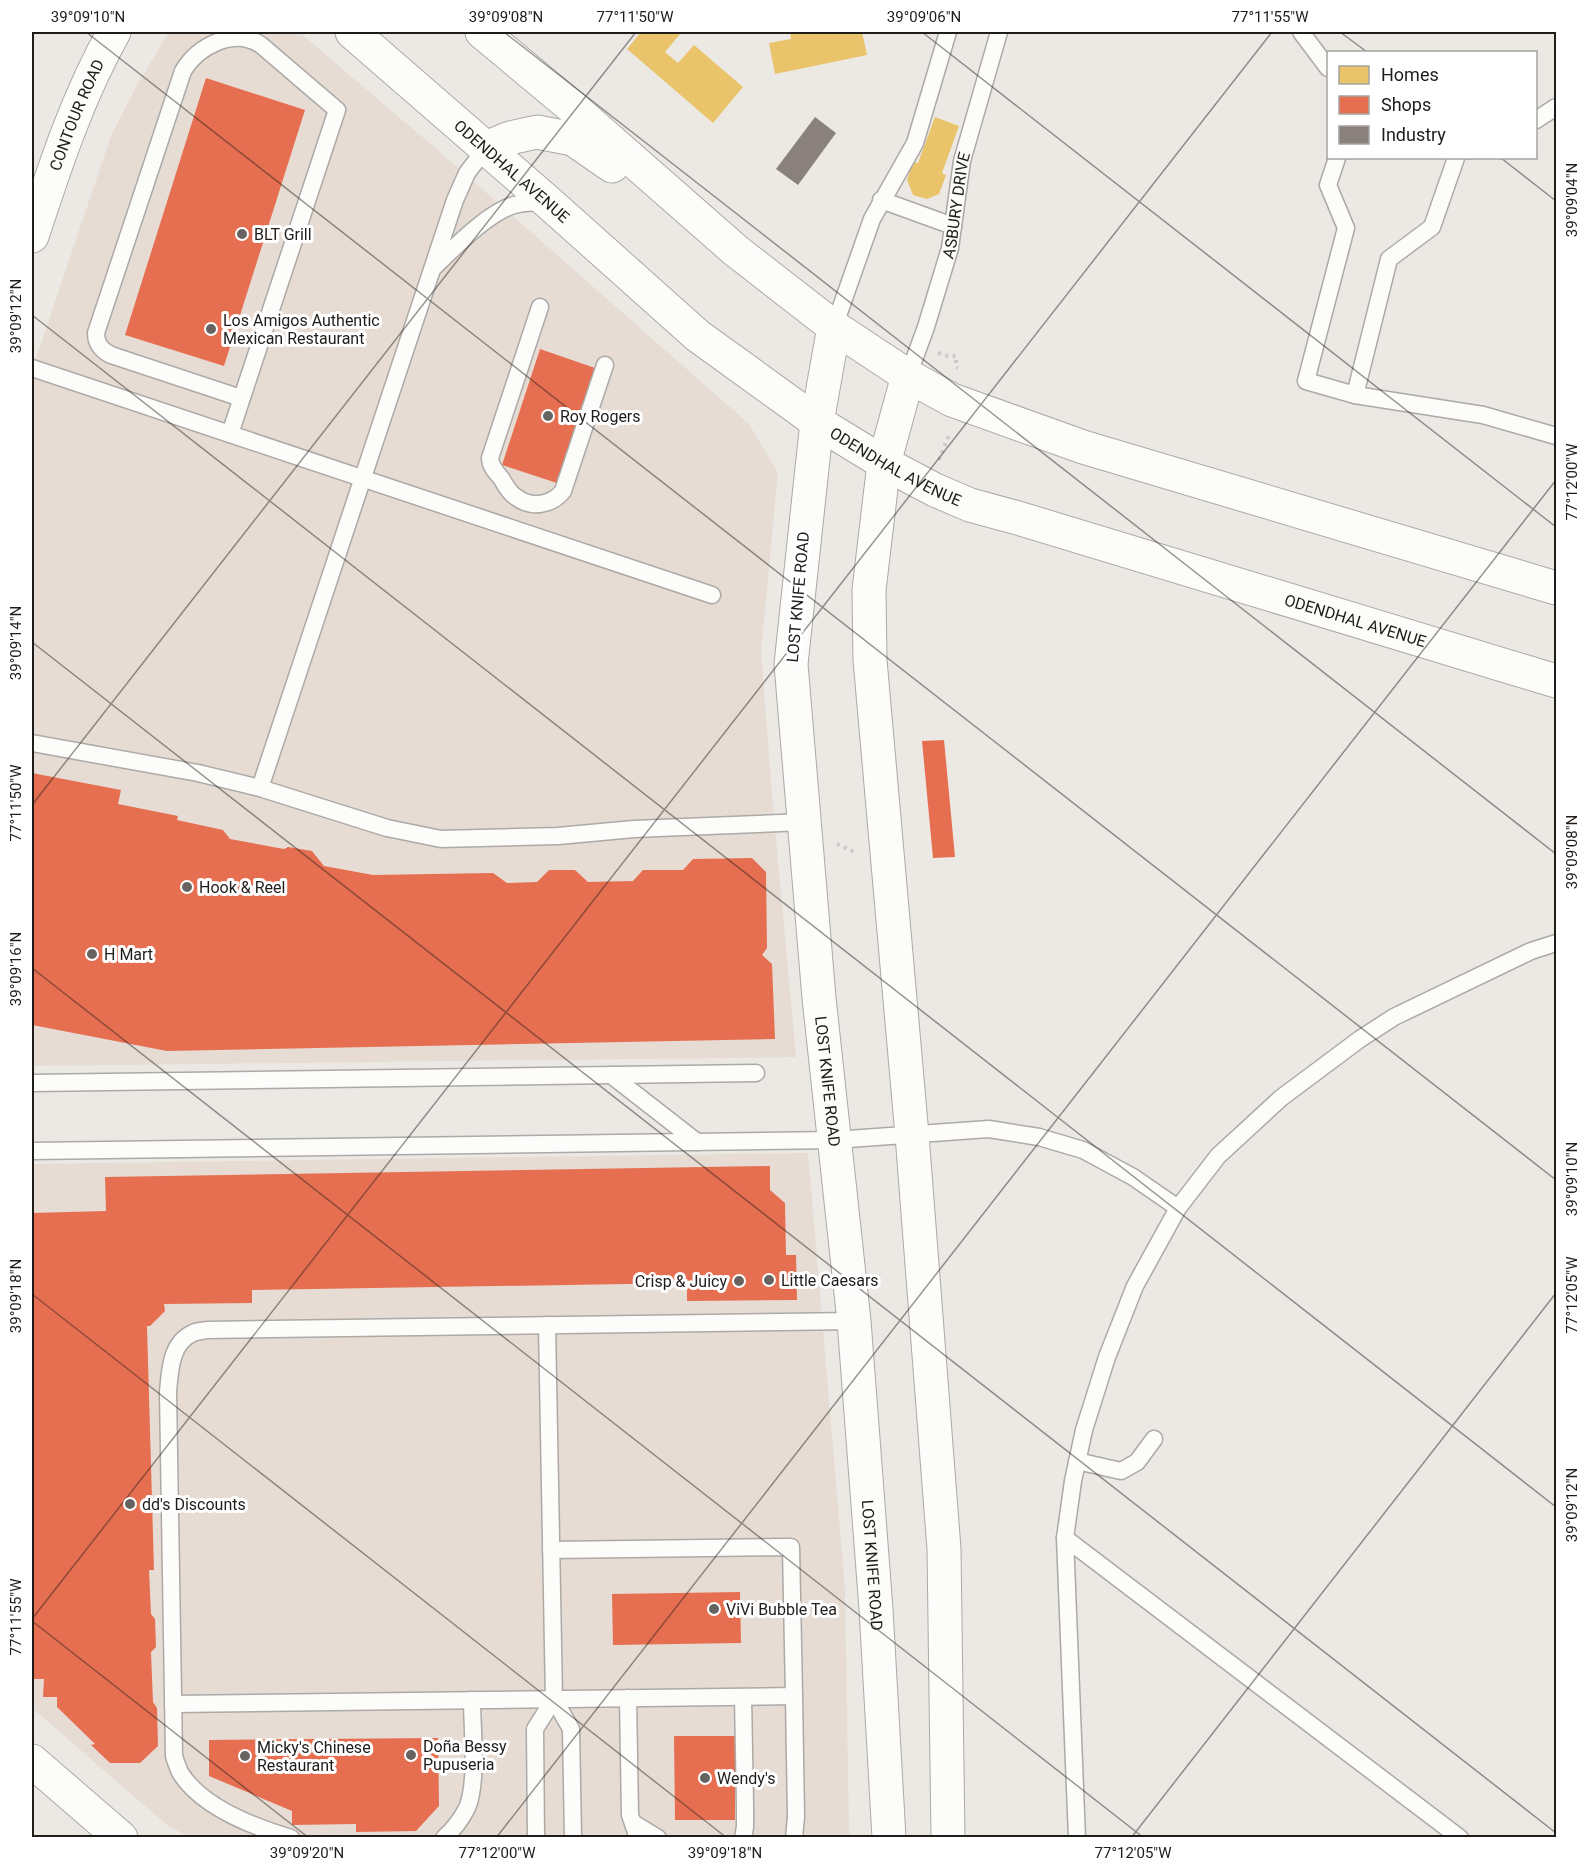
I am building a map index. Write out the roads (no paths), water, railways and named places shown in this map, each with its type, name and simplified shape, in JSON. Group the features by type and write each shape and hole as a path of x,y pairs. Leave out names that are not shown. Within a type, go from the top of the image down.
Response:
{"street":[{"name":"CONTOUR ROAD","path":"32,236 67,133 95,66 114,32"},
{"name":"ODENDHAL AVENUE","path":"352,32 698,336 817,422 884,463 935,490 970,505 1557,681"},
{"path":"482,32 572,107 735,250 834,327 908,376 952,400 1083,447 1557,588"},
{"path":"486,148 510,138 537,132 573,139 735,250"},
{"name":"LOST KNIFE ROAD","path":"834,327 817,422 791,664 816,831 819,998 854,1321 876,1609 889,1838"},
{"path":"908,376 884,463 869,590 870,660 912,1135 944,1549 948,1838"},
{"path":"32,1761 121,1838"}],"lane":[{"path":"834,327 872,219 915,143 948,32"},
{"name":"ASBURY DRIVE","path":"908,376 926,327 950,248 962,161 999,32"},
{"path":"1301,32 1327,65"},
{"path":"230,434 337,110 261,45 249,38 241,37 212,44 194,57 183,71 96,333 99,347 111,355 241,398"},
{"path":"1537,119 1557,107"},
{"path":"260,788 455,200 467,173 486,148"},
{"path":"1337,159 1328,185 1346,228 1306,381 1354,395 1483,415 1557,436"},
{"path":"1354,395 1389,259 1432,227 1456,159"},
{"path":"881,200 953,226"},
{"path":"432,269 475,230 502,210 530,202 549,203"},
{"path":"540,307 490,458 492,466 516,498 532,504 541,504 553,500 563,491 605,365"},
{"path":"32,368 712,595"},
{"path":"32,743 198,773 260,788 387,828 441,839 558,836 634,829 816,831"},
{"path":"1077,1838 1065,1538 1084,1430 1107,1357 1135,1286 1178,1208 1218,1156 1281,1098 1360,1039 1394,1017 1531,951 1557,943"},
{"path":"32,1083 756,1073"},
{"path":"611,1075 697,1142"},
{"path":"32,1151 834,1140 989,1129 1039,1137 1083,1150 1133,1177 1178,1208"},
{"path":"291,1838 260,1828 221,1810 193,1788 180,1773 174,1756 168,1392 170,1366 182,1341 192,1333 207,1330 854,1321"},
{"path":"547,1325 554,1699 571,1729 573,1838"},
{"path":"1077,1461 1121,1471 1137,1462 1154,1439"},
{"path":"1065,1538 1460,1838"},
{"path":"551,1550 791,1547 796,1827 794,1838"},
{"path":"173,1704 794,1696"},
{"path":"743,1697 745,1827 743,1838"},
{"path":"627,1698 630,1815 636,1832 641,1838"},
{"path":"536,1838 535,1729 554,1699"},
{"path":"444,1838 456,1826 467,1807 473,1786 472,1700"},
{"path":"632,1821 658,1838"}],"place":[{"name":"BLT Grill","path":"242,234"},
{"name":"Los Amigos Authentic Mexican Restaurant","path":"211,329"},
{"name":"Roy Rogers","path":"548,416"},
{"name":"Hook & Reel","path":"187,887"},
{"name":"H Mart","path":"92,954"},
{"name":"Little Caesars","path":"769,1280"},
{"name":"Crisp & Juicy","path":"739,1281"},
{"name":"dd's Discounts","path":"130,1504"},
{"name":"ViVi Bubble Tea","path":"714,1609"},
{"name":"Doña Bessy Pupuseria","path":"411,1755"},
{"name":"Micky's Chinese Restaurant","path":"245,1756"},
{"name":"Wendy's","path":"705,1778"}]}
